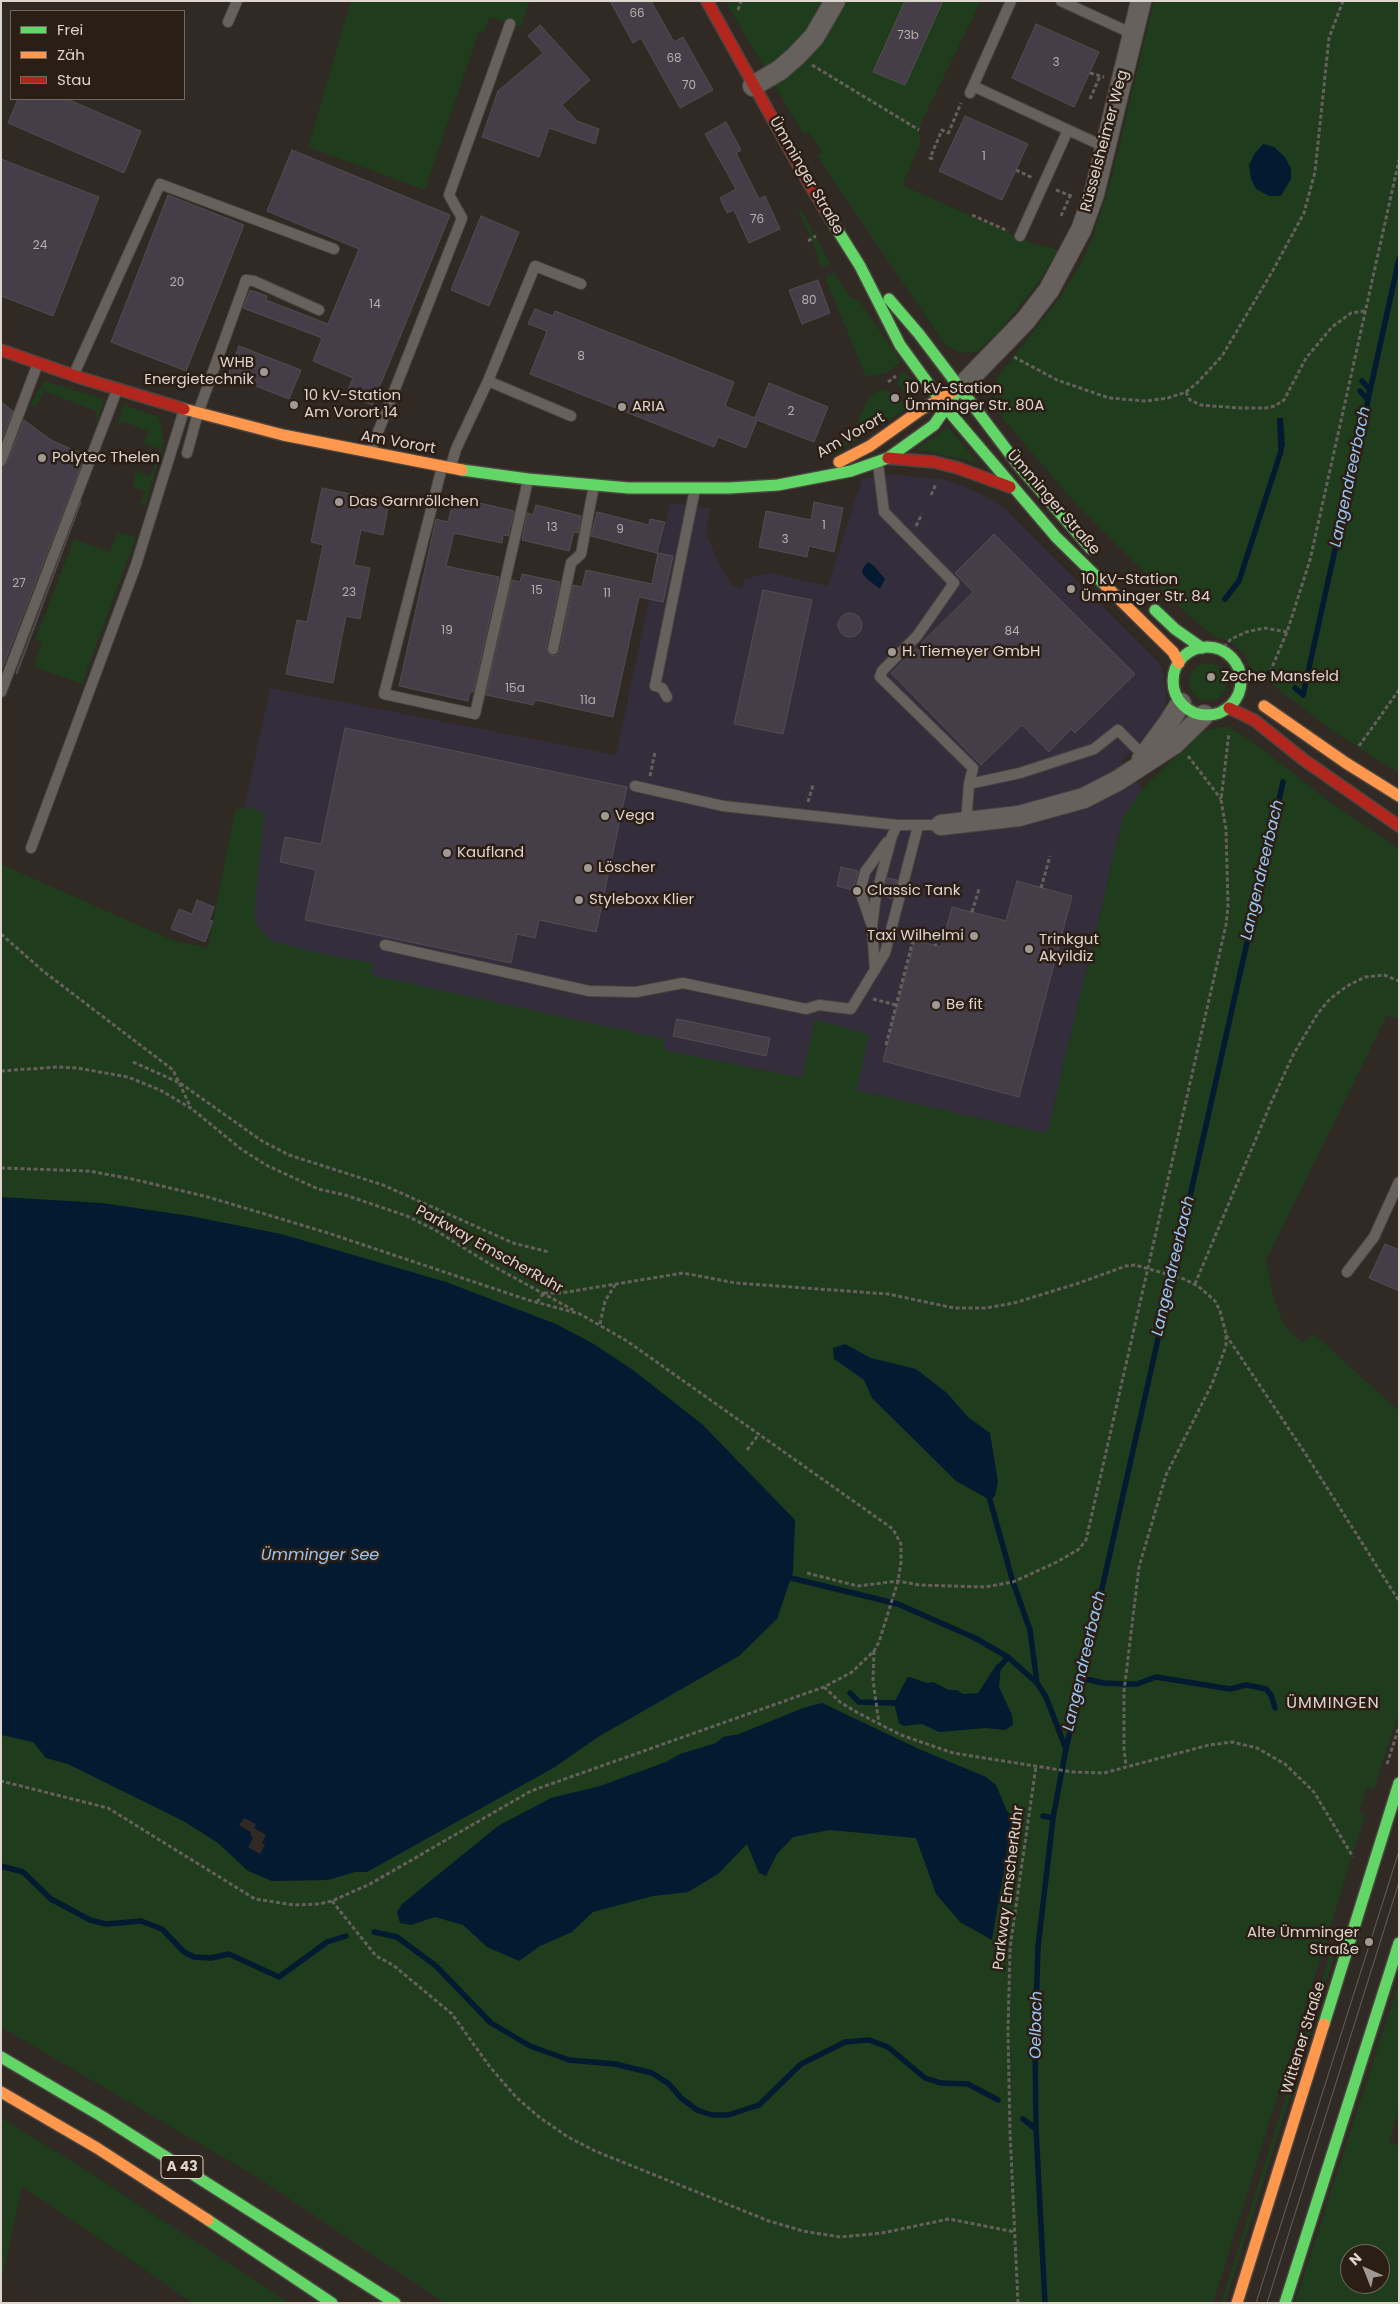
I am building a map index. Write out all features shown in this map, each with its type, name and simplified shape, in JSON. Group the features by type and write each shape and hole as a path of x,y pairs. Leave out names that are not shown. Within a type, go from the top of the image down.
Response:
{"main road":[{"name":"Ümminger Straße","path":"707,1 753,86 832,222 860,266 900,345 943,403 1012,487 1056,537 1173,652 1178,663"},
{"name":"Ümminger Straße","path":"860,266 919,334 1019,466 1100,558"},
{"name":"Am Vorort","path":"1,350 73,376 198,413 283,435 446,467 528,479 629,488 778,486 851,471 883,460 934,425 943,403"},
{"path":"943,403 959,389"},
{"name":"Am Vorort","path":"802,481 870,446 922,409 943,403"},
{"name":"Am Vorort","path":"883,460 934,462 958,468 1012,487"},
{"path":"1148,603 1175,629 1202,648"},
{"path":"1248,695 1236,700 1229,708 1212,716 1188,710 1180,703 1173,686 1173,678 1178,663 1189,653 1202,648 1221,650 1236,663 1248,695 1346,763 1399,796"},
{"path":"1229,708 1254,720 1304,760 1399,826"},
{"name":"Wittener Straße","path":"1237,2303 1395,1816 1399,1783"},
{"path":"1285,2303 1399,1943"},
{"name":"A 43","path":"1,2057 103,2117 390,2303"},
{"name":"A 43","path":"1,2092 105,2153 271,2260 332,2303"},
{"path":"360,2282 394,2303"}],"street":[{"path":"753,86 780,70 796,56 814,36 835,1"},
{"name":"Rüsselsheimer Weg","path":"959,389 1000,349 1025,321 1049,290 1077,238 1090,204 1140,1"},
{"path":"1150,755 1180,703"},
{"path":"941,825 1019,816 1065,804 1097,792 1133,770 1150,755 1174,744 1204,715"}],"lane":[{"path":"228,22 237,1"},
{"path":"1011,1 971,89 1105,147"},
{"path":"1061,1 1133,34"},
{"path":"370,453 462,218 450,195 510,24"},
{"path":"1020,236 1068,130"},
{"path":"73,376 160,184 334,249"},
{"path":"528,479 475,714 384,694 446,467 488,381 535,266 581,284"},
{"path":"187,453 198,413 246,280 254,280 319,310"},
{"path":"1,460 38,363"},
{"path":"488,381 571,416"},
{"path":"1,692 118,388"},
{"path":"31,848 136,565 184,409"},
{"path":"870,446 883,460 884,512 954,584 917,636 882,671 880,677 973,768 969,784 966,823"},
{"path":"553,649 571,563 581,554 594,484"},
{"path":"667,697 662,688 654,686 695,488"},
{"path":"969,784 1020,773 1094,749 1118,730 1136,748 1150,755"},
{"path":"635,786 723,806 898,825 941,825"},
{"path":"872,926 860,891 865,872 898,825"},
{"path":"385,945 589,991 636,992 683,983 806,1009 819,1005 851,1009 885,953 918,826"},
{"path":"875,970 872,926 880,876 892,836"},
{"path":"1347,1272 1374,1237 1399,1182"}],"path":[{"path":"1000,349 1057,380 1110,398 1146,401 1168,398 1186,392 1197,383 1222,356 1272,272 1304,213 1318,155 1330,38 1343,1"},
{"path":"796,56 919,130"},
{"path":"1090,99 1100,76"},
{"path":"933,159 930,158 942,130 948,133 963,98 971,89"},
{"path":"1270,672 1287,632 1310,560 1399,160"},
{"path":"1043,184 1090,204"},
{"path":"1061,216 1070,196"},
{"path":"972,215 1020,236"},
{"path":"808,241 816,236"},
{"path":"1186,392 1190,400 1201,405 1238,408 1266,408 1275,406 1284,400 1306,358 1332,327 1351,313 1365,311"},
{"path":"1221,650 1231,639 1246,632 1265,628 1287,632"},
{"path":"1368,734 1399,690"},
{"path":"807,1573 858,1586 898,1581 919,1585 985,1587 1013,1582 1057,1562 1083,1546 1086,1540 1226,925 1228,906 1226,829 1221,800 1229,733"},
{"path":"1183,749 1221,800"},
{"path":"648,789 655,752"},
{"path":"1041,888 1050,856"},
{"path":"972,912 979,889"},
{"path":"903,942 906,934 914,936 931,932"},
{"path":"922,942 931,932"},
{"path":"931,932 936,946"},
{"path":"1,934 50,977 162,1059 173,1070 192,1110"},
{"path":"886,1045 914,936"},
{"path":"1195,1284 1293,1055 1318,1013 1330,999 1347,986 1365,977 1384,975 1399,981"},
{"path":"859,996 896,1005"},
{"path":"133,1062 180,1083 262,1141 289,1155 384,1185 513,1243 549,1252"},
{"name":"Parkway EmscherRuhr","path":"1,1071 57,1067 103,1072 128,1077 162,1091 192,1110 241,1148 273,1168 318,1189 353,1197 407,1216 435,1230 493,1266 580,1314"},
{"path":"1,1168 89,1171 199,1195 328,1233 537,1302 580,1314 600,1324 893,1529 900,1544 898,1581 874,1651 873,1680 879,1724"},
{"path":"537,1302 544,1293 561,1293 683,1273 736,1283 888,1294 954,1308 986,1308 1041,1295 1126,1266 1135,1266 1159,1272 1195,1284 1215,1301 1220,1311 1226,1334 1226,1346 1221,1361 1166,1475 1151,1520 1139,1567 1124,1691 1124,1748 1126,1766"},
{"path":"600,1324 605,1301 615,1284"},
{"path":"1226,1334 1399,1600"},
{"path":"746,1450 759,1434"},
{"path":"1,1781 108,1808 255,1899 294,1905 319,1904 332,1901 370,1884 531,1790 824,1688 852,1672 874,1651"},
{"path":"824,1688 840,1702 879,1724 901,1735 953,1753 1073,1772 1104,1773 1209,1745 1232,1742 1257,1748 1285,1764 1314,1792 1355,1861"},
{"name":"Parkway EmscherRuhr","path":"1018,2303 1008,2032 1010,1948 1036,1766"},
{"path":"332,1901 376,1956 394,1965 452,2014 490,2067 516,2097 561,2132 595,2151 769,2220 803,2231 840,2238 882,2233 949,2219 1015,2232"}],"shaded area":[{"path":"887,474 941,479 985,496 1004,508 1160,664 1163,672 1166,699 1163,712 1149,734 1121,761 1142,789 1123,818 1047,1134 855,1090 815,1020 803,1078 662,1050 208,948 245,806 270,688 616,755 670,503 710,508 706,533 718,562 733,586 742,588 744,579 771,573 828,586 862,479"}],"green space":[{"path":"351,1 530,1 521,27 489,17 484,32 479,31 425,190 308,147"},
{"path":"725,1 981,1 922,121 919,130 920,145 902,185 1027,241 1058,250 1038,283 999,332 977,352 961,353 945,345 817,156 822,152 809,132 804,135"},
{"path":"1154,1 1399,1 1399,773 1334,732 1251,668 1245,655 1237,647 1229,641 1213,636 1177,605 1074,502 999,414 994,399 996,379 1061,296 1082,261 1093,236 1110,184"},
{"path":"801,209 830,264 821,268 812,241 798,210"},
{"path":"834,273 852,299 858,299 901,362 886,373 866,377 826,280 826,276"},
{"path":"906,371 913,384 911,403 897,382 899,376"},
{"path":"44,381 104,399 96,424 96,411 44,391 38,404 29,407"},
{"path":"883,389 893,393 890,396 896,403 900,399 906,409 832,455 854,430 868,399 874,393"},
{"path":"124,405 159,417 164,442 145,506 140,504 145,491 132,486 137,471 150,476 160,449 143,443 148,431 122,421 115,431"},
{"path":"948,427 977,462 916,449"},
{"path":"118,532 136,537 82,684 34,667 42,643 35,640 74,539 110,552"},
{"path":"1208,663 1221,669 1227,682 1221,695 1208,701 1195,695 1189,682 1195,669"},
{"path":"1228,726 1257,745 1331,803 1399,849 1399,1020 1387,1015 1266,1261 1273,1296 1284,1325 1302,1343 1314,1334 1399,1411 1399,1713 1374,1789 1367,1787 1359,1813 1365,1815 1213,2303 445,2303 260,2179 1,2027 1,864 172,940 208,948 235,810 249,807 264,813 254,914 257,926 271,941 318,953 373,963 371,975 664,1039 663,1050 802,1078 815,1019 869,1035 856,1090 1047,1134 1123,818 1142,789 1202,731"},
{"path":"1333,1945 1337,1947 1225,2303 1221,2303"},
{"path":"1399,1982 1399,2107 1389,2142 1399,2145 1399,2303 1295,2303"},
{"path":"1,2118 83,2168 289,2303 193,2303 22,2186 1,2284"}],"water":[{"path":"1263,144 1274,147 1284,156 1291,168 1291,179 1281,196 1269,196 1256,189 1251,179 1249,165 1255,153"},
{"path":"1277,418 1283,418 1285,446 1281,451 1278,444"},
{"path":"868,562 885,579 880,589 862,573 863,568"},
{"name":"Ümminger See","path":"1,1197 102,1203 190,1216 281,1234 446,1282 556,1324 592,1343 633,1370 703,1425 795,1520 793,1572 777,1619 739,1656 598,1737 555,1767 367,1872 355,1872 328,1880 272,1881 248,1871 218,1843 185,1822 68,1764 46,1758 33,1742 1,1735"},
{"path":"845,1344 871,1358 916,1369 947,1393 968,1417 990,1433 998,1482 995,1496 990,1500 956,1481 872,1398 864,1380 834,1359 833,1348"},
{"path":"997,1664 1001,1665 999,1687 1012,1715 1013,1725 1005,1730 986,1728 939,1732 922,1724 904,1726 899,1723 894,1703 907,1678 910,1677 927,1683 933,1682 963,1694 978,1693"},
{"path":"822,1703 919,1749 986,1777 996,1785 1007,1811 1013,1816 992,1940 960,1922 936,1894 916,1838 830,1830 793,1837 777,1854 766,1876 759,1873 747,1844 718,1874 688,1892 653,1896 593,1912 572,1932 540,1946 519,1961 487,1947 463,1925 435,1917 411,1925 400,1923 397,1912 402,1904 498,1826 551,1798 600,1786 666,1762 680,1754 716,1743 723,1737 739,1734 803,1708"}],"pier":[{"path":"244,1818 256,1824 254,1828 266,1835 262,1843 265,1845 260,1854 248,1847 253,1838 250,1835 251,1832 239,1825"}],"building":[{"path":"610,1 651,1 674,42 683,37 713,90 680,108 641,38 633,43"},
{"path":"905,1 943,1 905,85 873,72"},
{"path":"1036,24 1099,52 1074,107 1012,78"},
{"path":"540,25 590,80 562,105 577,121 599,129 595,144 549,128 539,157 482,137 498,91 543,53 528,36"},
{"path":"18,100 69,100 141,131 124,173 8,123"},
{"path":"965,116 1028,144 1002,200 939,171"},
{"path":"726,122 741,150 736,153 759,199 765,196 780,229 749,243 734,210 727,213 720,198 736,189 705,134"},
{"path":"292,150 450,215 372,405 346,394 353,378 313,361 322,338 243,308 250,290 267,296 266,300 328,324 359,249 267,211"},
{"path":"1,159 99,197 53,316 1,296"},
{"path":"168,195 244,225 186,371 111,342"},
{"path":"481,216 519,232 489,306 451,290"},
{"path":"818,280 830,313 802,324 789,290"},
{"path":"535,309 553,316 555,311 734,382 725,406 755,418 769,383 828,407 814,442 757,420 746,448 718,437 714,447 530,374 547,331 528,324"},
{"name":"WHB Energietechnik","path":"239,346 301,370 289,399 228,375"},
{"path":"1,402 13,411 1,441"},
{"path":"24,420 51,440 85,455 2,669 1,468 7,463"},
{"path":"322,488 389,502 383,535 361,530 354,565 370,568 360,619 346,616 333,683 286,674 297,620 307,622 323,545 311,542"},
{"path":"454,497 514,511 508,536 503,535 502,543 454,533 446,566 499,577 473,692 470,692 468,701 399,686 436,519 448,522"},
{"path":"81,502 17,674 16,673"},
{"path":"814,502 843,508 834,552 809,546 807,557 759,547 766,511 811,520"},
{"path":"536,505 581,516 578,533 574,532 569,551 522,540 527,513 533,515"},
{"path":"597,512 649,525 650,519 665,522 657,553 591,536"},
{"path":"994,534 1135,674 1075,733 1071,729 1049,752 1022,725 981,765 891,673 973,592 955,573"},
{"path":"658,553 673,556 663,602 639,597 613,717 535,700 533,705 486,695 512,580 520,582 522,574 560,582 546,648 549,654 555,656 560,650 573,585 582,587 586,570 652,584"},
{"path":"763,590 812,600 783,734 734,724"},
{"path":"850,613 858,617 862,625 858,633 850,637 842,633 838,625 842,617"},
{"name":"Kaufland","path":"345,728 627,787 596,932 539,920 535,938 517,934 511,963 305,920 316,870 280,862 285,837 321,844"},
{"path":"841,867 858,871 853,890 837,886"},
{"path":"888,878 897,880 892,899 883,896"},
{"path":"1017,881 1072,896 1019,1097 883,1061 915,940 941,947 952,907 1006,921"},
{"path":"197,900 214,907 209,920 213,921 205,942 171,929 179,909 192,914"},
{"path":"677,1019 770,1038 766,1056 673,1036"},
{"path":"1385,1244 1399,1250 1399,1291 1369,1278"}],"waterway":[{"name":"Langendreerbach","path":"1295,688 1303,695 1399,259"},
{"path":"1362,381 1370,390"},
{"path":"1360,391 1368,400"},
{"path":"1225,599 1239,581 1281,451 1281,445"},
{"path":"1270,672 1278,676"},
{"name":"Langendreerbach","path":"1045,2303 1036,2129 1035,2039 1038,1947 1053,1818 1066,1749 1283,782"},
{"path":"990,1500 1013,1582 1030,1630 1037,1683"},
{"path":"787,1577 898,1604 975,1638 1008,1657 1037,1683 1046,1697 1066,1749"},
{"path":"997,1670 1008,1657"},
{"path":"1081,1678 1103,1683 1137,1684 1156,1677 1230,1689 1246,1685 1266,1689 1271,1695 1275,1708"},
{"path":"850,1693 859,1702 894,1703"},
{"path":"1043,1816 1053,1818"},
{"path":"1,1866 23,1872 51,1899 90,1920 106,1924 141,1921 162,1929 184,1952 194,1957 211,1958 229,1954 279,1977 327,1942 346,1936"},
{"path":"374,1932 397,1937 436,1966 491,2023 530,2046 569,2060 615,2064 652,2073 669,2084 681,2098 697,2110 712,2115 728,2115 759,2105 801,2064 845,2042 869,2040 888,2047 925,2078 941,2083 968,2084 998,2100"},
{"path":"1023,2119 1036,2129"}],"tram line":[{"path":"1256,2303 1399,1851"},
{"path":"1267,2303 1399,1882"}],"traffic: fast":[{"path":"833,223 860,266 900,345 946,408 1056,537 1106,586"},
{"path":"889,299 919,334 1019,466 1091,549"},
{"path":"462,470 528,479 629,488 729,488 778,485 851,471 888,458 934,425 959,389"},
{"path":"1155,610 1175,629 1202,648"},
{"path":"1207,647 1220,650 1231,657 1238,668 1241,681 1238,694 1231,705 1220,712 1207,715 1194,712 1183,705 1176,694 1173,681 1176,668 1183,657 1194,650 1207,647"},
{"path":"1324,2024 1399,1783"},
{"path":"1285,2303 1399,1943"},
{"path":"1,2057 103,2117 395,2303"},
{"path":"208,2220 332,2303"}],"traffic: slow":[{"path":"839,462 870,446 922,409 953,392"},
{"path":"184,409 283,435 462,470"},
{"path":"1106,586 1173,652 1179,663"},
{"path":"1264,706 1346,763 1399,796"},
{"path":"1237,2303 1324,2024"},
{"path":"1,2092 97,2148 208,2220"}],"traffic: jam":[{"path":"707,1 801,170 833,223"},
{"path":"1,350 81,378 184,409"},
{"path":"888,458 934,462 958,468 1010,487"},
{"path":"1229,708 1254,720 1304,760 1399,826"}],"place":[{"name":"WHB Energietechnik","path":"264,372"},
{"name":"10 kV-Station Ümminger Str. 80A","path":"895,398"},
{"name":"10 kV-Station Am Vorort 14","path":"294,405"},
{"name":"ARIA","path":"622,407"},
{"name":"Polytec Thelen","path":"42,458"},
{"name":"Das Garnröllchen","path":"339,502"},
{"name":"10 kV-Station Ümminger Str. 84","path":"1071,589"},
{"name":"H. Tiemeyer GmbH","path":"892,652"},
{"name":"Zeche Mansfeld","path":"1211,677"},
{"name":"Vega","path":"605,816"},
{"name":"Kaufland","path":"447,853"},
{"name":"Löscher","path":"588,868"},
{"name":"Classic Tank","path":"857,891"},
{"name":"Styleboxx Klier","path":"579,900"},
{"name":"Taxi Wilhelmi","path":"974,936"},
{"name":"Trinkgut Akyildiz","path":"1029,949"},
{"name":"Be fit","path":"936,1005"},
{"name":"Alte Ümminger Straße","path":"1369,1942"}],"district":[{"name":"ÜMMINGEN","path":"1333,1704"}],"water label":[{"name":"Oelbach","path":"1037,2025"}]}
